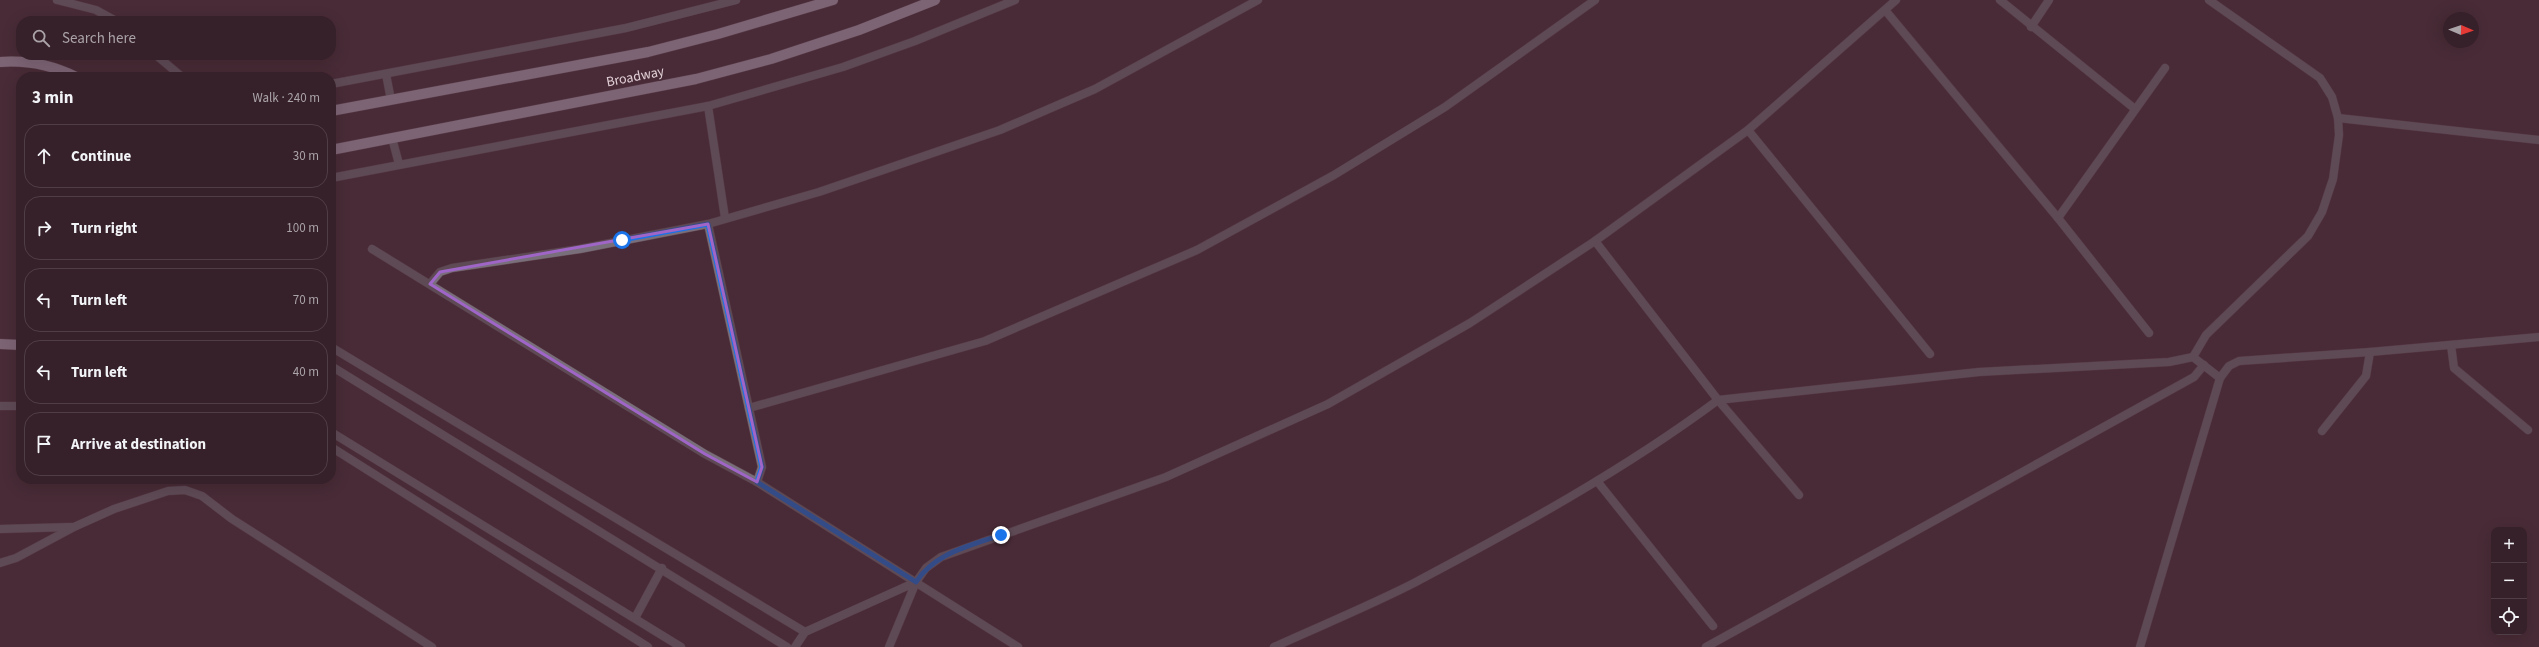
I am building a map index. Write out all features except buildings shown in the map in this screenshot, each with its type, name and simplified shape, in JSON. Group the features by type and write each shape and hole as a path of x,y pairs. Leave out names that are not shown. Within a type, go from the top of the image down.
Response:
{"main road":[{"name":"Broadway","path":"336,110 648,52 725,32 833,0"},
{"name":"Broadway","path":"336,149 696,79 771,59 859,30 936,0"},
{"path":"0,62 28,62 47,66 63,72"},
{"path":"0,344 16,345"}],"street":[{"path":"57,0 96,10 107,16"},
{"path":"336,83 626,28 736,0"},
{"path":"336,177 708,106 843,67 915,41 1015,0"},
{"path":"430,284 440,272 452,268 580,248 708,224 819,192 1000,130 1095,89 1258,0"},
{"path":"749,408 985,341 1197,250 1334,175 1445,107 1595,0"},
{"path":"889,647 916,582 926,568 941,556 1166,477 1328,404 1470,323 1596,241 1748,130 1896,0"},
{"path":"2000,0 2135,109"},
{"path":"2032,26 2049,0"},
{"path":"1274,647 1413,583 1597,481 1683,426 1718,400 1979,372 2169,362 2193,357 2206,335 2308,236 2322,212 2333,179 2339,134 2338,118 2332,98 2320,78 2209,0"},
{"path":"1885,10 2058,218 2149,333"},
{"path":"162,60 176,72"},
{"path":"2058,218 2164,68"},
{"path":"386,74 392,100"},
{"path":"708,106 725,218"},
{"path":"2338,118 2539,140"},
{"path":"1748,130 1930,354"},
{"path":"392,138 399,164"},
{"path":"708,224 762,467 757,482"},
{"path":"1596,241 1718,400 1799,495"},
{"path":"372,249 530,348 706,454 757,482 916,582 938,599 1018,647"},
{"path":"2140,647 2220,378 2229,366 2239,361 2370,352 2539,337"},
{"path":"2451,344 2454,368 2528,430"},
{"path":"336,350 805,632"},
{"path":"2322,431 2366,376 2370,352"},
{"path":"2193,357 2220,378"},
{"path":"1706,647 2194,377 2204,365"},
{"path":"336,369 662,568 787,647"},
{"path":"0,406 16,406"},
{"path":"336,435 681,647"},
{"path":"336,450 648,647"},
{"path":"1597,481 1713,626"},
{"path":"0,563 16,558 74,526 114,509 161,493 185,490 202,496 232,519 432,647"},
{"path":"0,529 74,526"},
{"path":"635,618 662,568"},
{"path":"795,647 805,632 916,582"}],"highlighted area":[{"path":"708,224 762,467 757,482 705,454 430,284 440,272"}],"route":[{"path":"622,240 708,224 762,467 757,482 916,582 926,568 941,556 1001,535"}]}
